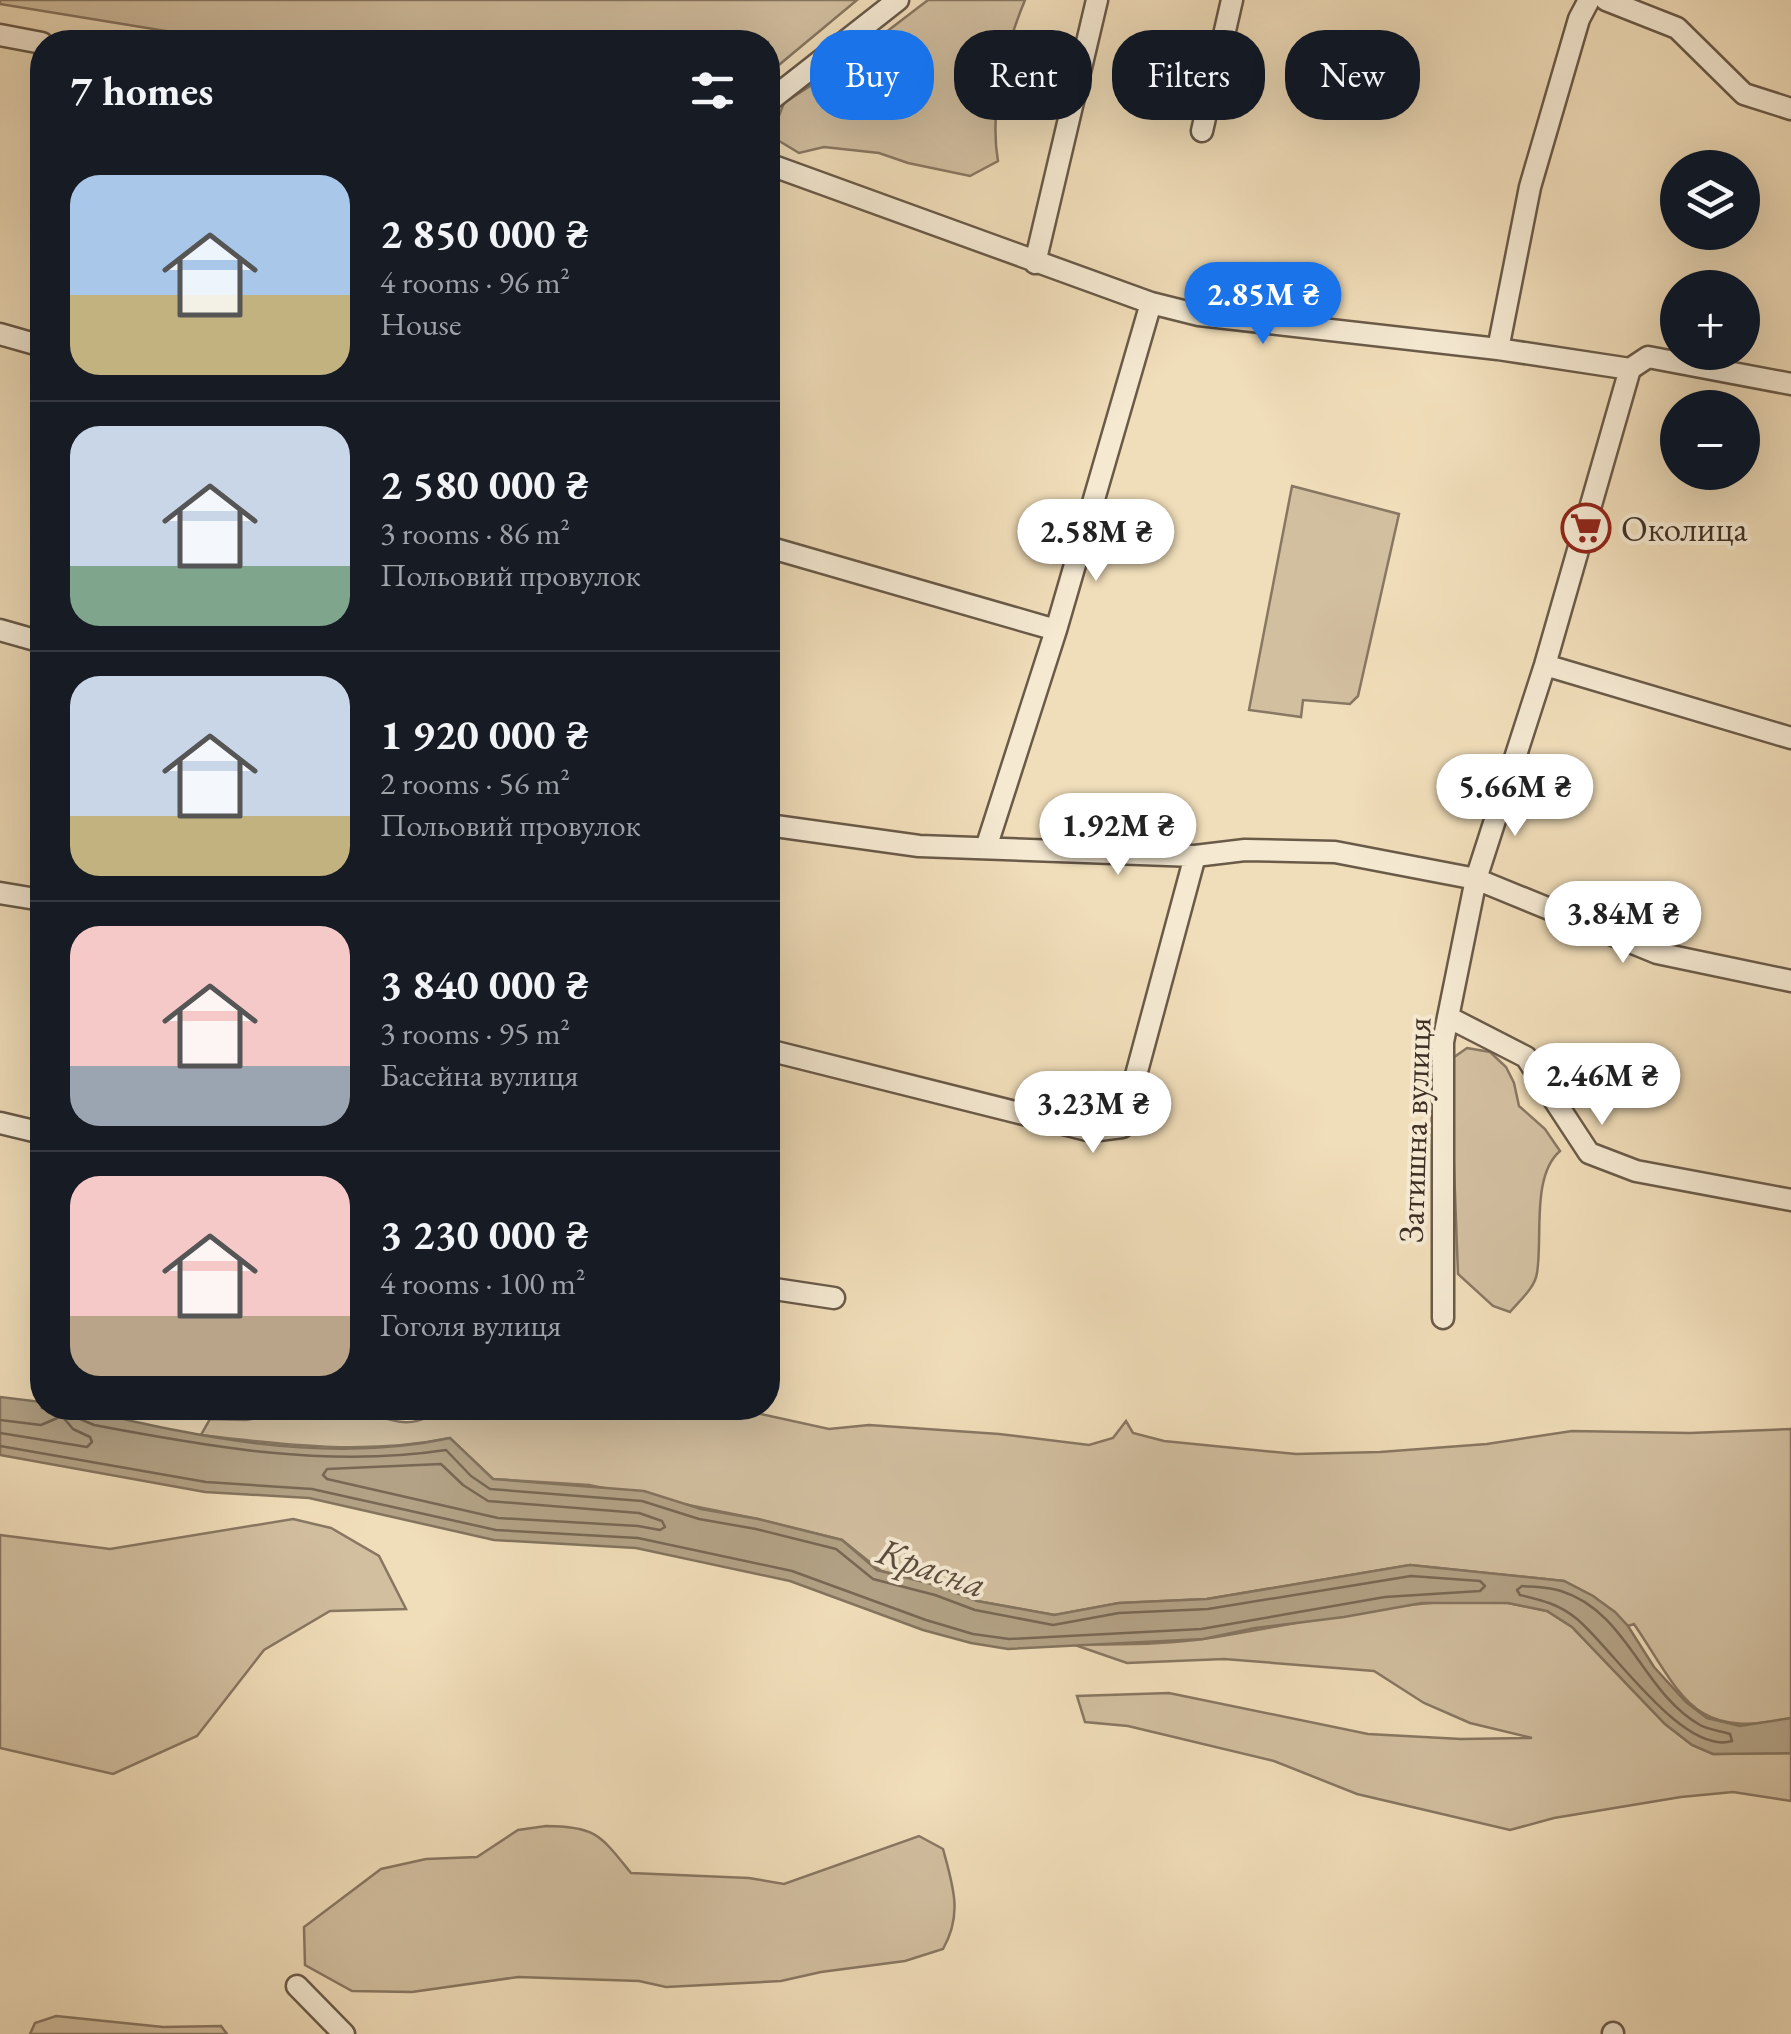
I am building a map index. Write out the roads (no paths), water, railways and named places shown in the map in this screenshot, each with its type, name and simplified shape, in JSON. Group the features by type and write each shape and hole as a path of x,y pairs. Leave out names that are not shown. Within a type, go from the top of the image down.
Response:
{"street":[{"path":"780,93 898,0"},
{"path":"1035,262 1097,0"},
{"path":"1202,131 1232,0"},
{"path":"1498,349 1530,187 1589,0"},
{"path":"1606,0 1677,28 1744,94 1791,109"},
{"path":"0,36 30,41"},
{"path":"780,168 1151,304 1199,315 1498,349 1630,369 1648,357 1791,384"},
{"path":"986,848 1056,630 1151,304"},
{"path":"0,334 30,343"},
{"name":"Затишна вулиця","path":"1443,1318 1443,1042 1448,1016 1476,879 1546,664 1630,369"},
{"path":"780,551 1056,630"},
{"path":"0,630 30,639"},
{"path":"1546,664 1791,738"},
{"path":"780,828 902,844 986,848 1195,856 1245,850 1335,852 1476,879 1657,953 1791,981"},
{"path":"780,1053 1091,1131 1122,1127 1195,856"},
{"path":"0,894 30,898"},
{"path":"1448,1016 1526,1057 1588,1153 1636,1171 1791,1200"},
{"path":"0,1122 30,1130"},
{"path":"780,1290 834,1298"},
{"path":"297,1986 344,2034"}],"water":[{"path":"0,1397 30,1401 30,1420 129,1420 280,1446 349,1449 450,1438 493,1479 644,1491 701,1509 842,1540 877,1570 939,1586 977,1601 1054,1615 1119,1603 1207,1599 1410,1565 1564,1581 1615,1612 1654,1667 1686,1702 1707,1718 1740,1726 1791,1718 1791,1753 1713,1754 1692,1745 1665,1724 1572,1627 1547,1611 1508,1603 1422,1603 1203,1639 1008,1649 923,1630 790,1581 636,1548 494,1540 309,1498 205,1492 0,1455"}],"place":[{"name":"Околица","path":"1586,528"}],"water label":[{"name":"Красна","path":"932,1567"}]}
